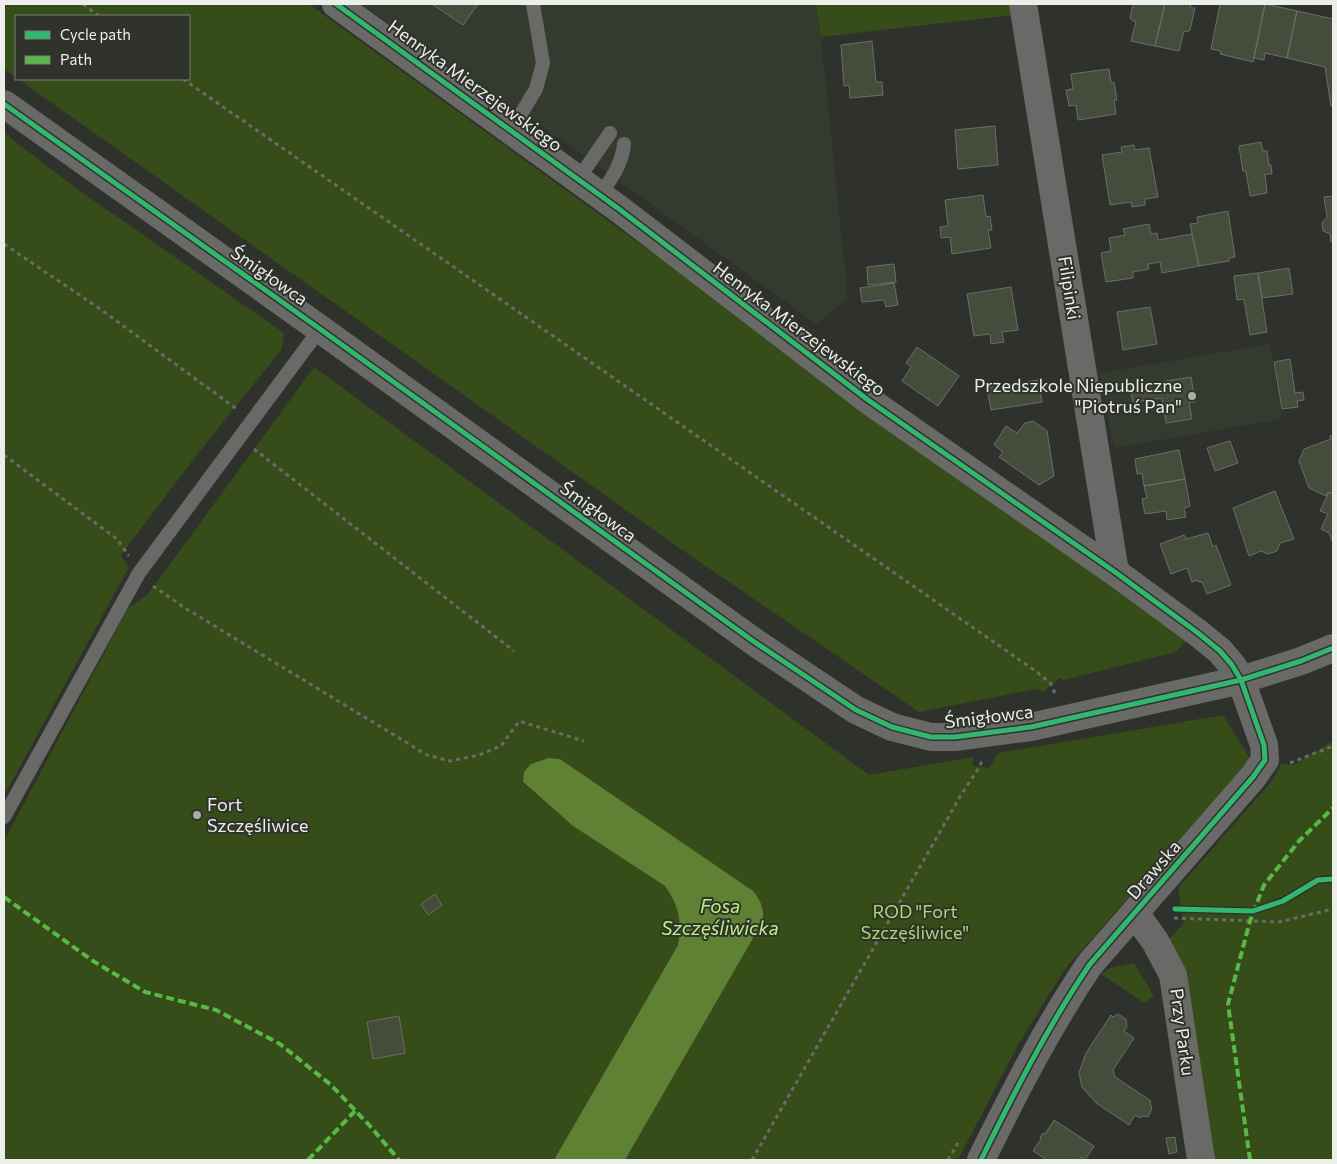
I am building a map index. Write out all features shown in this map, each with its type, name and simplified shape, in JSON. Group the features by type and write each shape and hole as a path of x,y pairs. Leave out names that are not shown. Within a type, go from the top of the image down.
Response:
{"street":[{"name":"Henryka Mierzejewskiego","path":"336,4 579,178 868,400 1116,572 1198,632 1220,651 1232,665 1241,680"},
{"name":"Filipinki","path":"1023,4 1116,572"},
{"name":"Śmigłowca","path":"4,104 320,328 753,641 856,710 892,727 931,737 981,734 1031,727 1241,680"},
{"path":"1241,680 1301,661 1333,648"},
{"name":"Drawska","path":"981,1160 1048,1030 1090,964 1253,777 1264,760 1264,745 1241,680"},
{"name":"Przy Parku","path":"1135,913 1156,941 1173,975 1201,1160"}],"lane":[{"path":"512,129 536,90 543,63 534,4"},
{"path":"579,178 610,133"},
{"path":"604,198 623,155 624,144"},
{"path":"4,817 139,573 320,328"}],"path":[{"path":"83,4 98,15"},
{"path":"184,80 1052,684"},
{"path":"4,244 103,311 235,408"},
{"path":"254,449 514,651"},
{"path":"4,455 117,539 125,550"},
{"path":"154,586 185,608 427,755 450,761 479,755 501,746 519,721 584,741"},
{"path":"1285,762 1291,763 1333,746"},
{"path":"752,1160 961,795 980,766"},
{"path":"1174,918 1279,922 1333,909"}],"shaded area":[{"path":"361,4 816,4 848,298 816,324 565,142 469,80"},
{"name":"Przedszkole Niepubliczne \"Piotruś Pan\"","path":"1270,344 1282,419 1114,448 1100,373"}],"green space":[{"path":"4,4 309,4 1187,640 1176,652 1064,680 1060,678 1043,692 1036,689 919,712 678,547 19,80 190,80 190,15 15,15 15,77 4,69"},
{"path":"816,4 1012,4 1013,15 821,37"},
{"path":"4,133 76,188 284,333 282,349 196,456 121,555 129,567 4,796"},
{"name":"ROD \"Fort Szczęśliwice\"","path":"314,367 869,775 974,757 972,765 989,768 998,753 1223,715 1251,760 1065,969 1019,1043 958,1160 625,1160 763,921 752,891 560,759 549,758 523,783 573,826 665,886 677,907 680,921 678,945 554,1160 4,1160 4,841 128,608 147,595 154,586"},
{"path":"1333,741 1333,1160 1213,1160 1168,940 1184,923 1178,888 1272,781 1281,764 1293,765"},
{"path":"1134,963 1154,996 1144,1003 1101,974 1110,968"}],"water":[{"name":"Fosa Szczęśliwicka","path":"549,758 560,759 753,891 760,901 763,912 763,921 625,1160 554,1160 678,945 680,928 678,914 674,900 665,886 573,826 523,782 524,772 531,764"}],"building":[{"path":"432,4 478,4 463,25"},
{"path":"1133,4 1165,4 1155,46 1131,41 1136,21 1130,18"},
{"path":"1165,4 1190,4 1191,8 1195,8 1190,30 1184,31 1179,51 1155,46"},
{"path":"1220,4 1265,4 1253,62 1220,54 1221,51 1211,49"},
{"path":"1265,4 1297,11 1287,58 1265,53 1264,60 1254,58"},
{"path":"1297,11 1333,19 1333,106 1331,106 1325,67 1287,58"},
{"path":"872,41 876,82 882,82 883,95 850,98 849,85 844,86 841,45"},
{"path":"1109,69 1111,83 1114,82 1117,100 1114,100 1116,114 1078,120 1076,105 1069,106 1066,90 1073,89 1071,74"},
{"path":"995,126 998,165 958,169 955,130"},
{"path":"1261,142 1263,151 1267,151 1272,174 1265,174 1267,193 1250,196 1239,146"},
{"path":"1134,145 1135,150 1149,148 1158,197 1145,199 1145,205 1132,207 1131,202 1110,205 1102,155 1122,152 1121,147"},
{"path":"983,195 986,217 990,216 992,230 988,230 991,248 952,254 950,237 941,238 940,227 948,226 945,200"},
{"path":"1333,196 1333,241 1331,242 1330,234 1323,231 1322,223 1327,217 1324,197"},
{"path":"1228,211 1235,257 1229,258 1229,261 1199,266 1190,224 1198,223 1197,217"},
{"path":"1149,224 1151,234 1157,233 1158,240 1192,234 1199,266 1162,273 1160,262 1148,264 1149,269 1133,272 1133,278 1106,282 1101,253 1111,251 1109,238 1125,235 1123,229"},
{"path":"894,264 896,282 868,285 867,267"},
{"path":"1289,268 1293,294 1262,298 1258,273"},
{"path":"1258,273 1267,332 1250,335 1244,299 1237,300 1234,276"},
{"path":"894,283 898,305 886,307 884,300 862,302 860,288"},
{"path":"1011,287 1018,330 1002,332 1004,342 991,344 990,334 974,336 967,294"},
{"path":"1150,307 1157,344 1123,350 1117,312"},
{"path":"917,347 959,376 938,406 902,381 911,367 906,363"},
{"path":"1290,359 1295,393 1303,392 1304,400 1297,401 1298,407 1282,409 1274,362"},
{"path":"1191,377 1195,402 1189,403 1192,419 1166,423 1162,398 1133,402 1130,387"},
{"path":"1038,380 1042,402 991,410 987,388"},
{"path":"1033,421 1047,431 1054,476 1039,485 999,457 1003,452 994,445 1006,426 1017,433 1025,423"},
{"path":"1333,435 1333,494 1328,492 1326,496 1309,488 1299,461 1304,449 1331,439 1330,436"},
{"path":"1230,441 1238,463 1215,471 1207,448"},
{"path":"1179,450 1185,479 1144,486 1142,473 1137,474 1135,459"},
{"path":"1185,479 1190,506 1184,508 1186,517 1167,520 1166,511 1145,514 1142,499 1147,498 1144,486"},
{"path":"1275,491 1294,539 1280,543 1277,551 1268,554 1261,551 1249,556 1233,508"},
{"path":"1329,492 1333,494 1333,543 1329,533 1321,529 1328,514 1320,511"},
{"path":"1208,533 1213,547 1216,545 1231,585 1207,594 1202,582 1198,580 1192,582 1187,568 1171,574 1160,544 1184,535 1186,539"},
{"path":"435,894 442,905 428,915 421,904"},
{"path":"1118,1014 1126,1019 1127,1027 1124,1031 1134,1038 1113,1070 1115,1077 1151,1101 1152,1109 1148,1117 1142,1116 1140,1118 1135,1115 1129,1125 1096,1103 1082,1087 1079,1073 1086,1053 1111,1015 1113,1017"},
{"path":"399,1016 405,1053 373,1059 367,1022"},
{"path":"1054,1120 1094,1146 1085,1160 1081,1157 1079,1160 1047,1160 1033,1151 1043,1133 1045,1134"},
{"path":"1175,1137 1177,1152 1169,1154 1166,1138"}],"marked path":[{"path":"1250,1160 1228,1004 1250,921 1264,885 1299,841 1333,808"},
{"path":"4,897 93,961 145,992 216,1010 280,1044 331,1085 399,1160"},
{"path":"308,1160 355,1111"}],"cycle path":[{"path":"336,4 619,209 868,400 1115,572 1198,633 1220,651 1232,665 1241,680 1264,745 1265,760 1253,777 1090,964 1046,1036 981,1160"},
{"path":"4,104 753,641 856,710 892,727 931,737 955,737 1031,727 1241,680 1301,661 1333,648"},
{"path":"1175,909 1253,911 1283,901 1318,880 1333,879"}],"place":[{"name":"Przedszkole Niepubliczne \"Piotruś Pan\"","path":"1192,396"},
{"name":"Fort Szczęśliwice","path":"197,815"}]}
